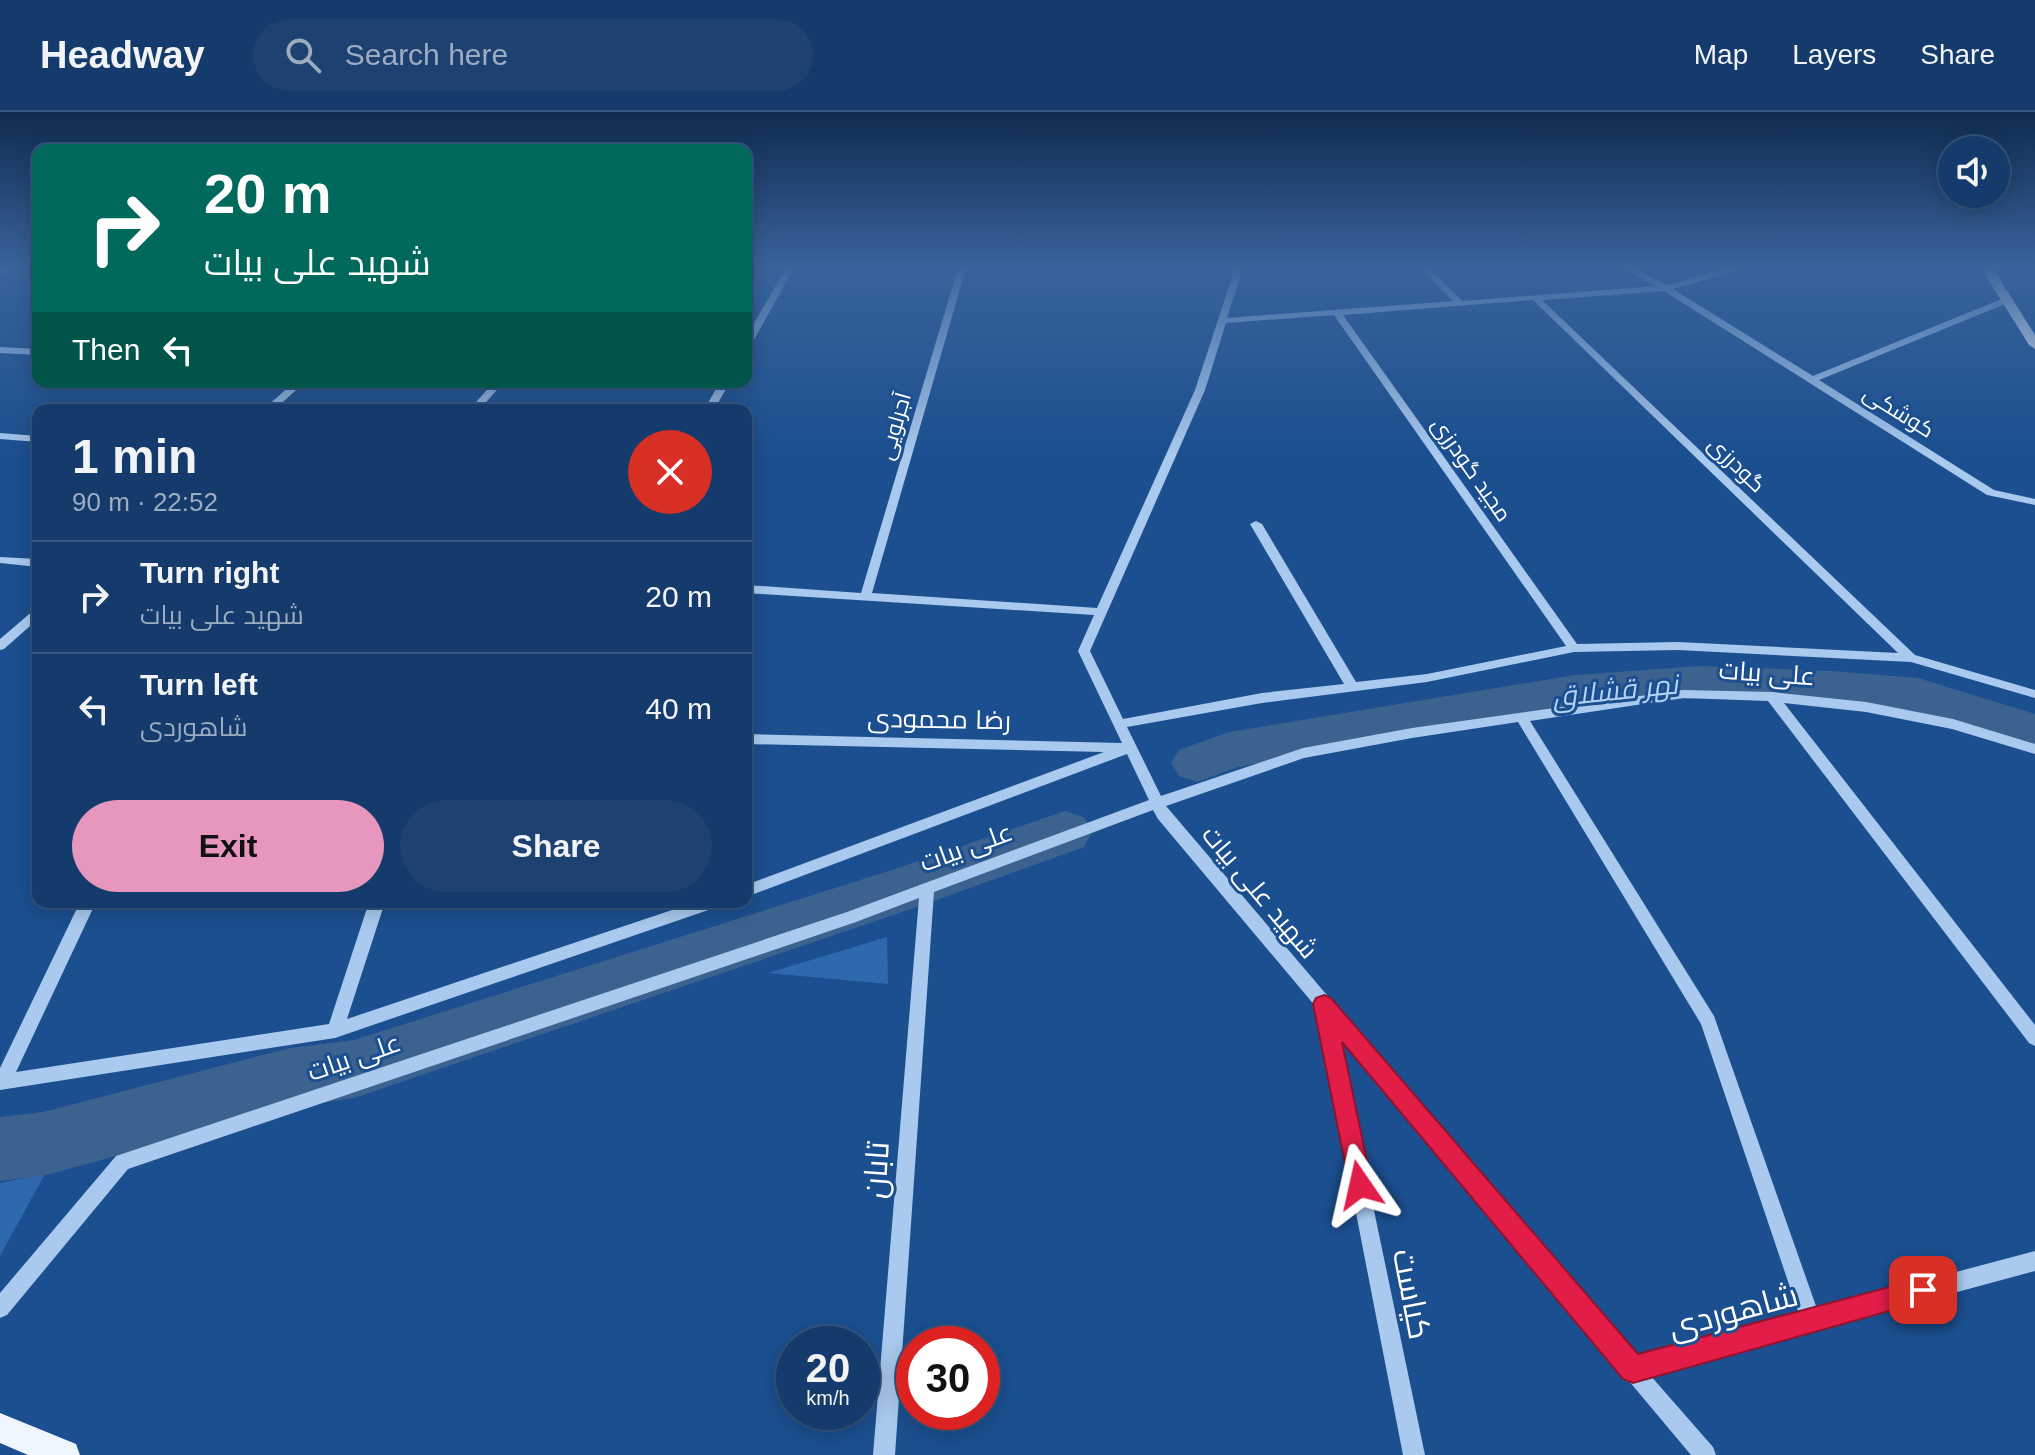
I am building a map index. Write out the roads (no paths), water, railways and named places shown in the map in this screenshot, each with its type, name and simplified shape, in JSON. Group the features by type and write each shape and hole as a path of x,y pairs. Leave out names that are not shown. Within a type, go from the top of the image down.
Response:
{"main road":[{"path":"0,1428 65,1455"}],"street":[{"name":"آجرلویی","path":"866,595 944,331"},
{"name":"شهید علی بیات","path":"1219,331 1200,390 1084,651 1163,815 1705,1455"},
{"name":"مجید گودرزی","path":"1350,331 1574,648"},
{"name":"گودرزی","path":"1569,331 1911,658"},
{"name":"کوشکی","path":"1734,331 1991,493 2035,502"},
{"path":"1812,380 1932,331"},
{"path":"0,350 32,352"},
{"path":"275,404 293,388"},
{"path":"479,404 494,388"},
{"path":"0,436 32,439"},
{"path":"1256,524 1352,687"},
{"path":"0,560 32,563"},
{"path":"752,589 1101,612"},
{"path":"0,646 32,618"},
{"name":"علی بیات","path":"1119,724 1262,698 1427,678 1574,648 1678,646 1911,658 2035,694"},
{"name":"علی بیات","path":"0,1308 122,1162 851,917 1157,803 1303,753 1683,694 1772,697 1866,707 1953,724 2035,749"},
{"path":"1772,697 2035,1038"},
{"path":"1521,717 1708,1021 1811,1320"},
{"name":"رضا محمودی","path":"752,739 1130,748"},
{"name":"علی بیات","path":"752,889 1130,748"},
{"name":"تابان","path":"884,1455 927,889"},
{"path":"1,1082 85,908"},
{"path":"335,1031 375,908"},
{"name":"علی بیات","path":"1,1082 335,1031 697,908"},
{"name":"کیاست","path":"1324,1004 1414,1455"},
{"name":"شاهوردی","path":"1633,1369 2035,1261"}],"waterway":[{"name":"نهر قشلاق","path":"1197,763 1229,750 1575,692 1699,682 1832,687 1918,695 2035,732"},
{"path":"0,1149 43,1144 290,1078 354,1069 897,891 1065,832"}]}
